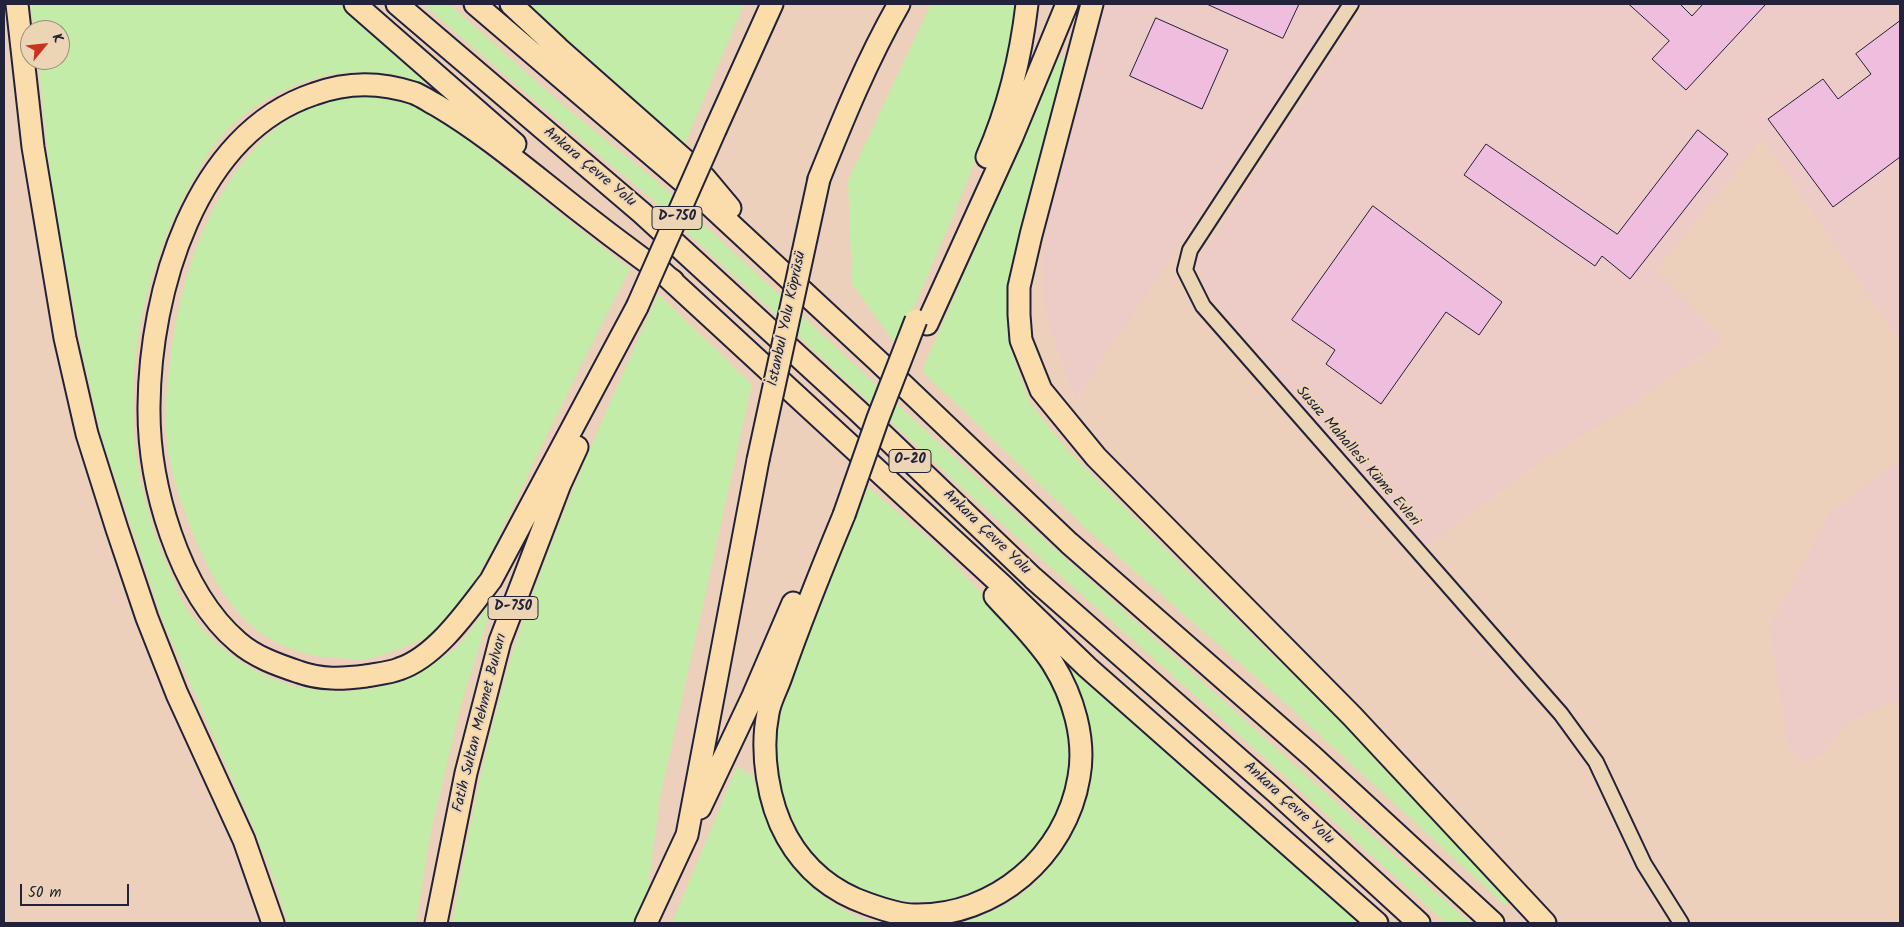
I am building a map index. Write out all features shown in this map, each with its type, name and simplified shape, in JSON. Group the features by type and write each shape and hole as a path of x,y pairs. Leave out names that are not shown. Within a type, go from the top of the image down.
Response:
{"highway":[{"path":"17,4 33,147 65,338 88,434 147,618 178,694 244,840 273,923"},
{"path":"355,4 672,281 1004,587 1087,667 1377,923"},
{"name":"Ankara Çevre Yolu","path":"397,4 650,220 843,398 1033,578 1276,792 1419,923"},
{"path":"475,4 700,196 878,361 1069,543 1313,757 1493,923"},
{"path":"511,4 704,177 808,297"},
{"path":"716,128 761,4"},
{"name":"D-750","path":"638,307 772,4"},
{"name":"İstanbul Yolu Köprüsü","path":"687,835 758,460 819,179 884,29 899,4"},
{"path":"921,322 997,133 1012,84 1027,4"},
{"path":"794,393 876,480 944,541 994,595 1053,664 1071,704 1078,731 1080,774 1074,803 1061,831 1034,867 1018,881 971,907 942,914 912,916 880,909 856,900 834,888 810,870 793,848 779,824 766,773 768,713 839,513 878,418 921,322 1012,137 1067,4"},
{"path":"1092,4 1031,235 1020,287 1019,315 1021,340 1042,390 1096,457 1352,716 1545,923"},
{"path":"638,307 491,580 468,612 427,653 401,669 346,679 314,678 274,664 240,644 216,621 195,590 179,555 166,519 150,437 149,406 153,348 164,290 176,250 197,202 228,155 266,117 299,98 349,84 379,85 416,93 459,118 609,235 672,281"},
{"name":"Fatih Sultan Mehmet Bulvarı","path":"436,923 466,773 500,641 560,484 638,307"},
{"path":"646,923 839,513"}],"street":[{"name":"Susuz Mahallesi Küme Evleri","path":"1352,4 1190,250 1185,270 1203,306 1561,714 1596,762 1644,864 1681,923"}],"shaded area":[{"path":"1103,4 1341,4 1076,399 1051,330 1043,299 1043,240 1076,92"},
{"path":"1369,4 1900,4 1900,340 1763,139 1656,270 1722,340 1621,412 1553,452 1421,550 1203,287 1199,260"},
{"path":"1900,459 1900,700 1882,706 1845,724 1821,755 1802,761 1788,747 1770,626 1829,514"}],"green space":[{"path":"30,4 342,4 425,79 422,85 392,77 362,73 341,73 316,78 276,94 251,109 217,141 189,187 165,237 156,264 141,318 134,374 133,402 135,449 144,495 157,540 183,602 196,621 219,645 260,673 293,686 304,688 349,691 380,687 424,669 455,649 495,596 461,705 431,831 416,923 288,923 273,876 251,822 163,621 102,439 83,357 63,253 50,173 39,70 70,70 70,20 33,20"},
{"path":"423,4 449,4 564,106 659,183 994,494 1470,923 1446,923 1237,733 961,487 647,195"},
{"path":"521,4 744,4 682,150"},
{"path":"931,4 1018,4 1005,73 991,117 964,189 910,317 895,343 852,284 848,180"},
{"path":"1058,57 1068,59 1013,262 1008,307 1009,343 1030,403 1064,446 1184,568 1341,722 1510,899 1505,905 1285,703 1082,525 922,371"},
{"path":"368,93 409,99 479,142 475,146 630,269 571,385 496,542 462,602 451,617 431,635 393,651 367,659 359,659 306,654 280,644 259,631 240,614 224,594 199,547 178,492 168,451 166,415 167,389 174,335 182,297 193,259 207,222 226,187 248,156 275,129 307,107 330,99"},
{"path":"658,294 752,384 660,798 646,905 638,923 452,923 488,743 518,636 566,506"},
{"path":"868,487 941,549 985,597 1049,672 1069,721 1073,761 1063,804 1047,832 1027,855 1006,873 982,888 953,900 926,903 896,900 867,893 841,881 821,866 806,849 784,806 777,783 775,733 780,707 837,555"},
{"path":"1062,659 1100,687 1365,923 1160,923 1139,921 950,923 974,918 997,909 1035,883 1064,846 1075,825 1090,774 1092,757 1089,732"},
{"path":"737,766 753,776 772,834 784,856 794,869 818,892 832,902 846,911 876,923 672,923"}],"building":[{"path":"1207,4 1299,4 1283,38"},
{"path":"1629,4 1680,4 1692,16 1703,4 1766,4 1686,90 1652,59 1669,41"},
{"path":"1156,18 1228,50 1202,109 1130,76"},
{"path":"1900,21 1900,157 1833,207 1768,119 1823,79 1838,99 1871,74 1856,54"},
{"path":"1698,130 1728,154 1630,279 1602,256 1595,266 1464,175 1486,144 1617,234"},
{"path":"1373,206 1502,302 1479,335 1446,312 1381,404 1326,364 1335,350 1292,320"}]}
